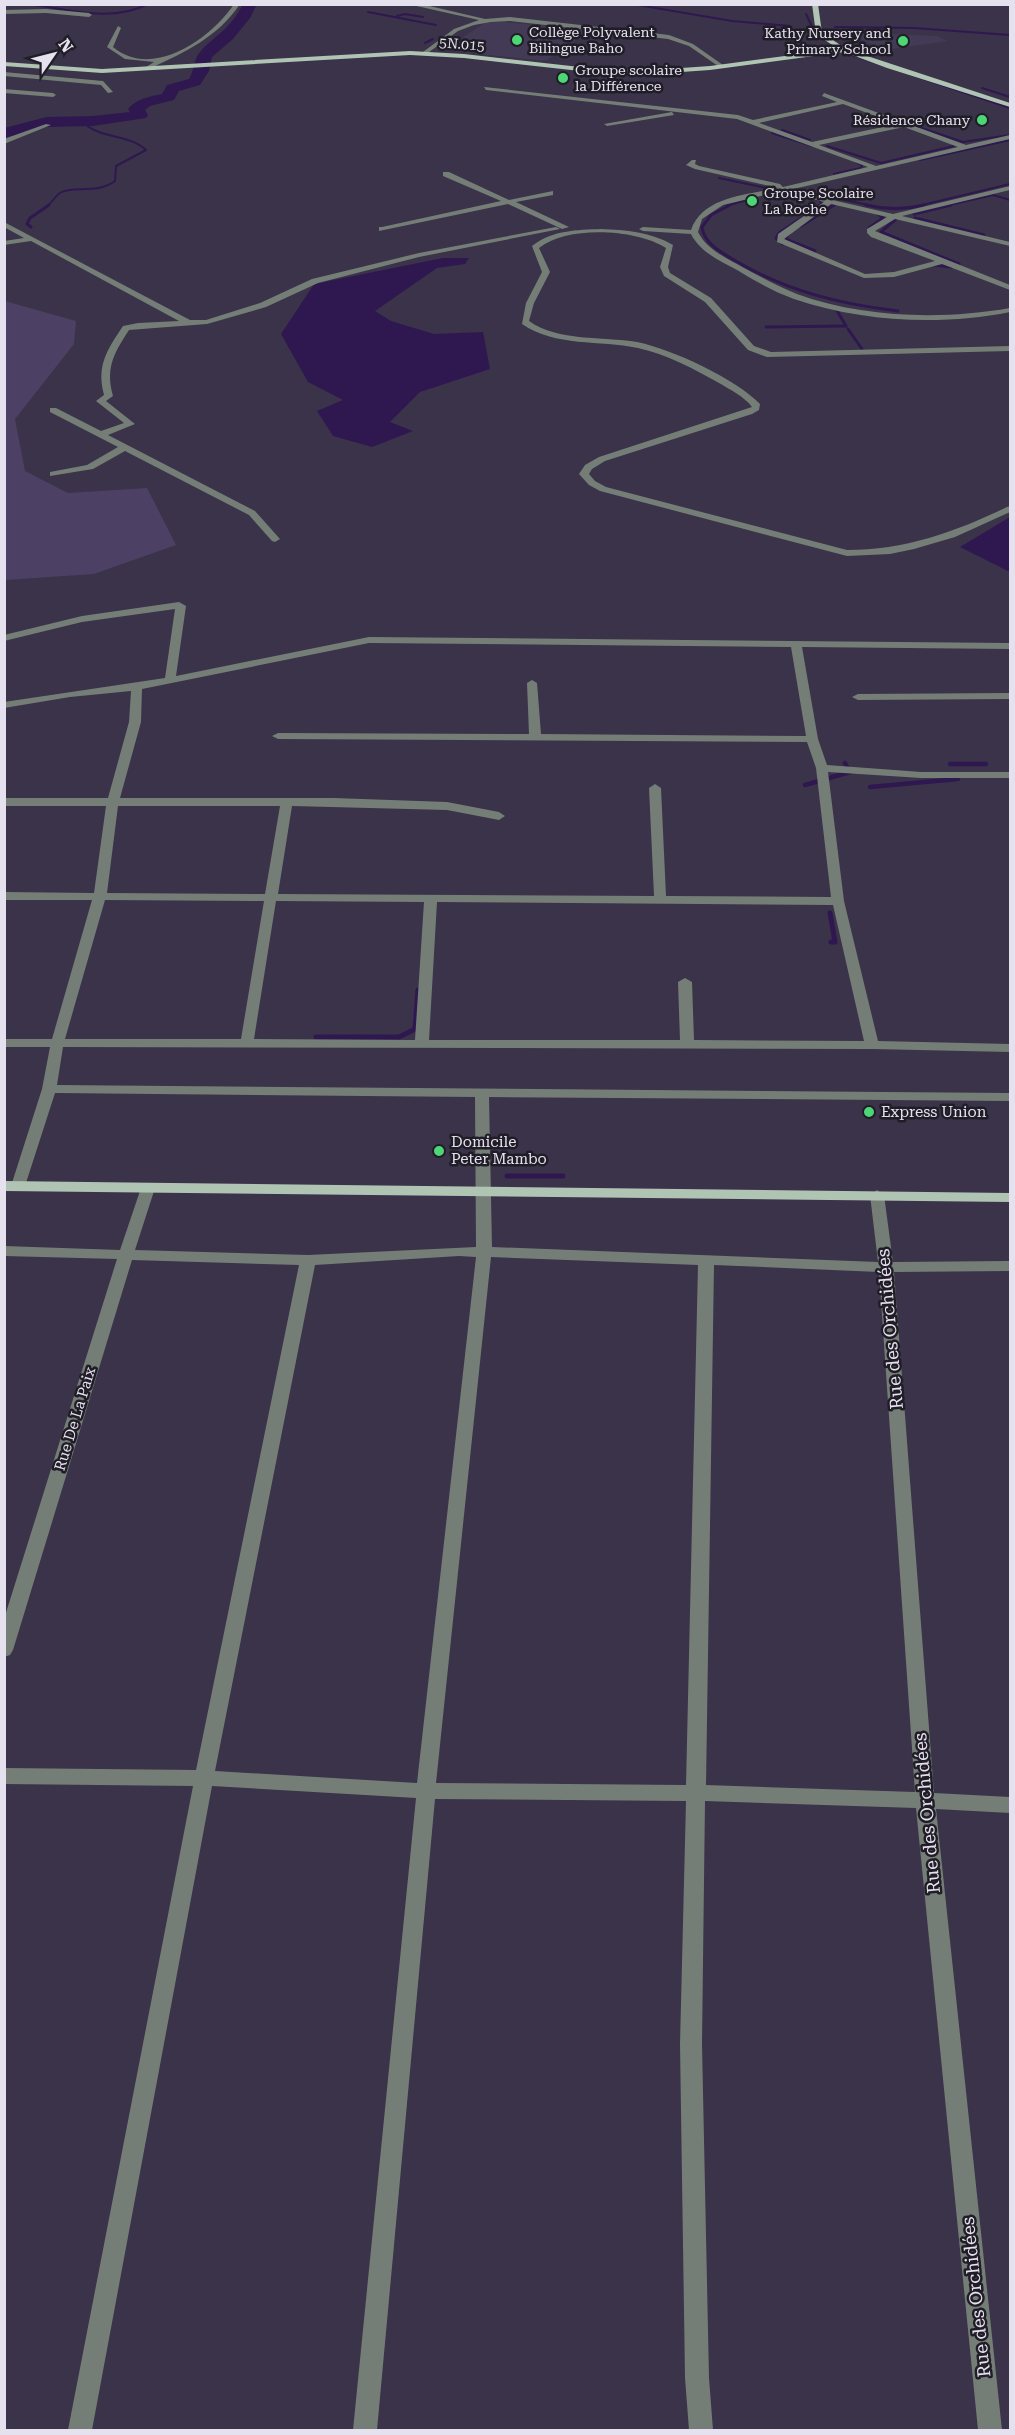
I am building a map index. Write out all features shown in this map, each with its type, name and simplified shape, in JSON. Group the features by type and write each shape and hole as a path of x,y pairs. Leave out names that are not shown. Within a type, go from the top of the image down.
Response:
{"main road":[{"path":"815,4 819,34 848,50 900,70 1011,105"},
{"name":"5N.015","path":"4,64 92,71 368,54 425,53 612,72 656,72 848,50"},
{"path":"11,1186 1011,1198"}],"street":[{"path":"149,68 200,41 213,27 229,16 237,4"},
{"path":"415,5 491,20 532,21 669,37 691,45 720,65"},
{"path":"4,12 46,11 89,15"},
{"path":"425,53 456,30 473,23 491,20"},
{"path":"117,28 110,47 119,56 132,60 164,60"},
{"path":"4,74 103,83 110,92"},
{"path":"486,88 732,116 876,168"},
{"path":"4,91 53,95"},
{"path":"825,95 841,103 967,147"},
{"path":"753,122 841,103"},
{"path":"607,124 694,111"},
{"path":"4,142 48,125"},
{"path":"812,144 904,125"},
{"path":"1011,137 721,203 699,218 694,232 696,239 725,260 780,290 818,302 853,309 916,315 971,316 1011,310"},
{"path":"694,160 690,165 697,168 1011,244"},
{"path":"446,174 566,227"},
{"path":"1011,188 895,216 872,228 871,233 1011,288"},
{"path":"992,192 1011,199"},
{"path":"382,230 550,193"},
{"path":"831,201 781,236 780,240 864,276 888,275 942,262"},
{"path":"4,224 190,323"},
{"path":"98,435 131,424 100,401 109,396 103,371 106,360 126,328 138,325 207,321 263,305 303,285 361,269 566,227 596,226 694,232"},
{"path":"1011,349 782,355 759,352 752,348 708,300 667,274 664,267 670,247 666,243 642,235 604,230 574,233 543,241 535,248 546,272 530,303 525,322 530,327 552,334 650,347 715,378 756,404 756,408 749,412 603,459 588,467 584,474 592,483 603,489 847,553 888,552 922,544 978,525 1011,509"},
{"path":"4,243 31,238"},
{"path":"53,410 256,515 275,539"},
{"path":"53,474 90,467 124,448"},
{"path":"4,638 82,619 179,605 181,606 170,679"},
{"path":"4,705 70,694 137,687 369,640 1011,646"},
{"path":"796,644 812,739 822,768 838,901 872,1045"},
{"path":"532,683 535,737"},
{"path":"11,1186 49,1089 57,1044 100,896 113,801 135,722 137,687"},
{"path":"858,697 1011,696"},
{"path":"278,736 812,739"},
{"path":"822,768 921,775 1011,775"},
{"path":"655,788 660,899"},
{"path":"4,802 286,804 334,802 447,806 499,816"},
{"path":"247,1042 286,804"},
{"path":"4,896 838,901"},
{"path":"422,1043 431,897"},
{"path":"685,982 687,1044"},
{"path":"4,1043 687,1044 1011,1048"},
{"path":"49,1089 1011,1097"},
{"path":"365,2430 426,1791 484,1253 482,1091"},
{"name":"Rue De La Paix","path":"4,1650 148,1188"},
{"name":"Rue des Orchidées","path":"877,1195 886,1267 925,1800 990,2430"},
{"path":"4,1251 308,1260 459,1251 886,1267 1011,1266"},
{"path":"80,2430 204,1778 308,1260"},
{"path":"701,2430 697,2378 691,2044 706,1262"},
{"path":"4,1776 204,1778 426,1791 695,1793 1011,1805"}],"shaded area":[{"name":"Collège Polyvalent Bilingue Baho","path":"485,23 590,30 546,61 443,50"},
{"name":"Kathy Nursery and Primary School","path":"846,32 937,36 948,41 884,50"},
{"path":"443,258 469,258 465,264 437,268 375,311 391,321 434,334 483,332 490,369 420,392 390,422 413,431 372,447 333,436 317,411 343,400 308,382 281,334 314,284"},
{"path":"5,301 76,321 74,344 15,419 25,471 68,493 147,488 176,545 94,574 5,580"},
{"path":"1010,517 1010,572 960,547"}],"waterway":[{"path":"28,4 104,14 134,10 148,4"},
{"path":"4,133 47,122 93,121 140,115 136,109 144,103 168,97 171,95 172,88 195,82 201,71 205,55 228,36 243,18 250,4"},
{"path":"632,4 732,21 790,26"},
{"path":"368,12 436,25"},
{"path":"397,16 405,14 423,17"},
{"path":"806,14 813,29 837,48"},
{"path":"783,26 790,35"},
{"path":"835,27 914,28 1010,35"},
{"path":"425,43 433,39"},
{"path":"849,54 1010,108"},
{"path":"982,88 1010,97"},
{"path":"47,206 58,194 65,191 93,189 108,185 115,181 116,166 146,150 132,141 99,132 85,124 93,121"},
{"path":"901,121 963,142 1010,135"},
{"path":"782,130 810,140"},
{"path":"772,133 812,146"},
{"path":"920,160 1010,140"},
{"path":"827,146 881,163 954,146"},
{"path":"834,174 861,168 862,165 856,162"},
{"path":"719,178 766,188"},
{"path":"918,206 1010,184"},
{"path":"798,190 873,206"},
{"path":"774,193 782,192 819,200 822,204 818,206"},
{"path":"945,206 993,195 1010,200"},
{"path":"726,206 754,198"},
{"path":"31,227 27,224 30,218 49,205"},
{"path":"730,205 711,215 702,227 710,243 725,255 774,280 814,295 898,311"},
{"path":"783,244 776,238 779,233 821,205"},
{"path":"801,226 834,205 832,206"},
{"path":"866,205 895,209 924,205"},
{"path":"914,214 951,205"},
{"path":"869,233 869,228 883,218 877,213"},
{"path":"915,218 984,235"},
{"path":"896,219 881,232 959,264"},
{"path":"790,233 786,237 788,240 815,251"},
{"path":"934,265 951,267"},
{"path":"766,327 846,326 836,309"},
{"path":"848,329 862,349"},
{"path":"805,785 850,772 845,763"},
{"path":"950,764 986,764"},
{"path":"870,787 958,779"},
{"path":"830,913 835,942 831,942"},
{"path":"316,1037 399,1037 415,1029 418,990"},
{"path":"507,1176 563,1176"}],"place":[{"name":"Collège Polyvalent Bilingue Baho","path":"517,40"},
{"name":"Kathy Nursery and Primary School","path":"903,41"},
{"name":"Groupe scolaire la Différence","path":"563,78"},
{"name":"Résidence Chany","path":"982,120"},
{"name":"Groupe Scolaire La Roche","path":"752,201"},
{"name":"Express Union","path":"869,1112"},
{"name":"Domicile Peter Mambo","path":"439,1151"}]}
